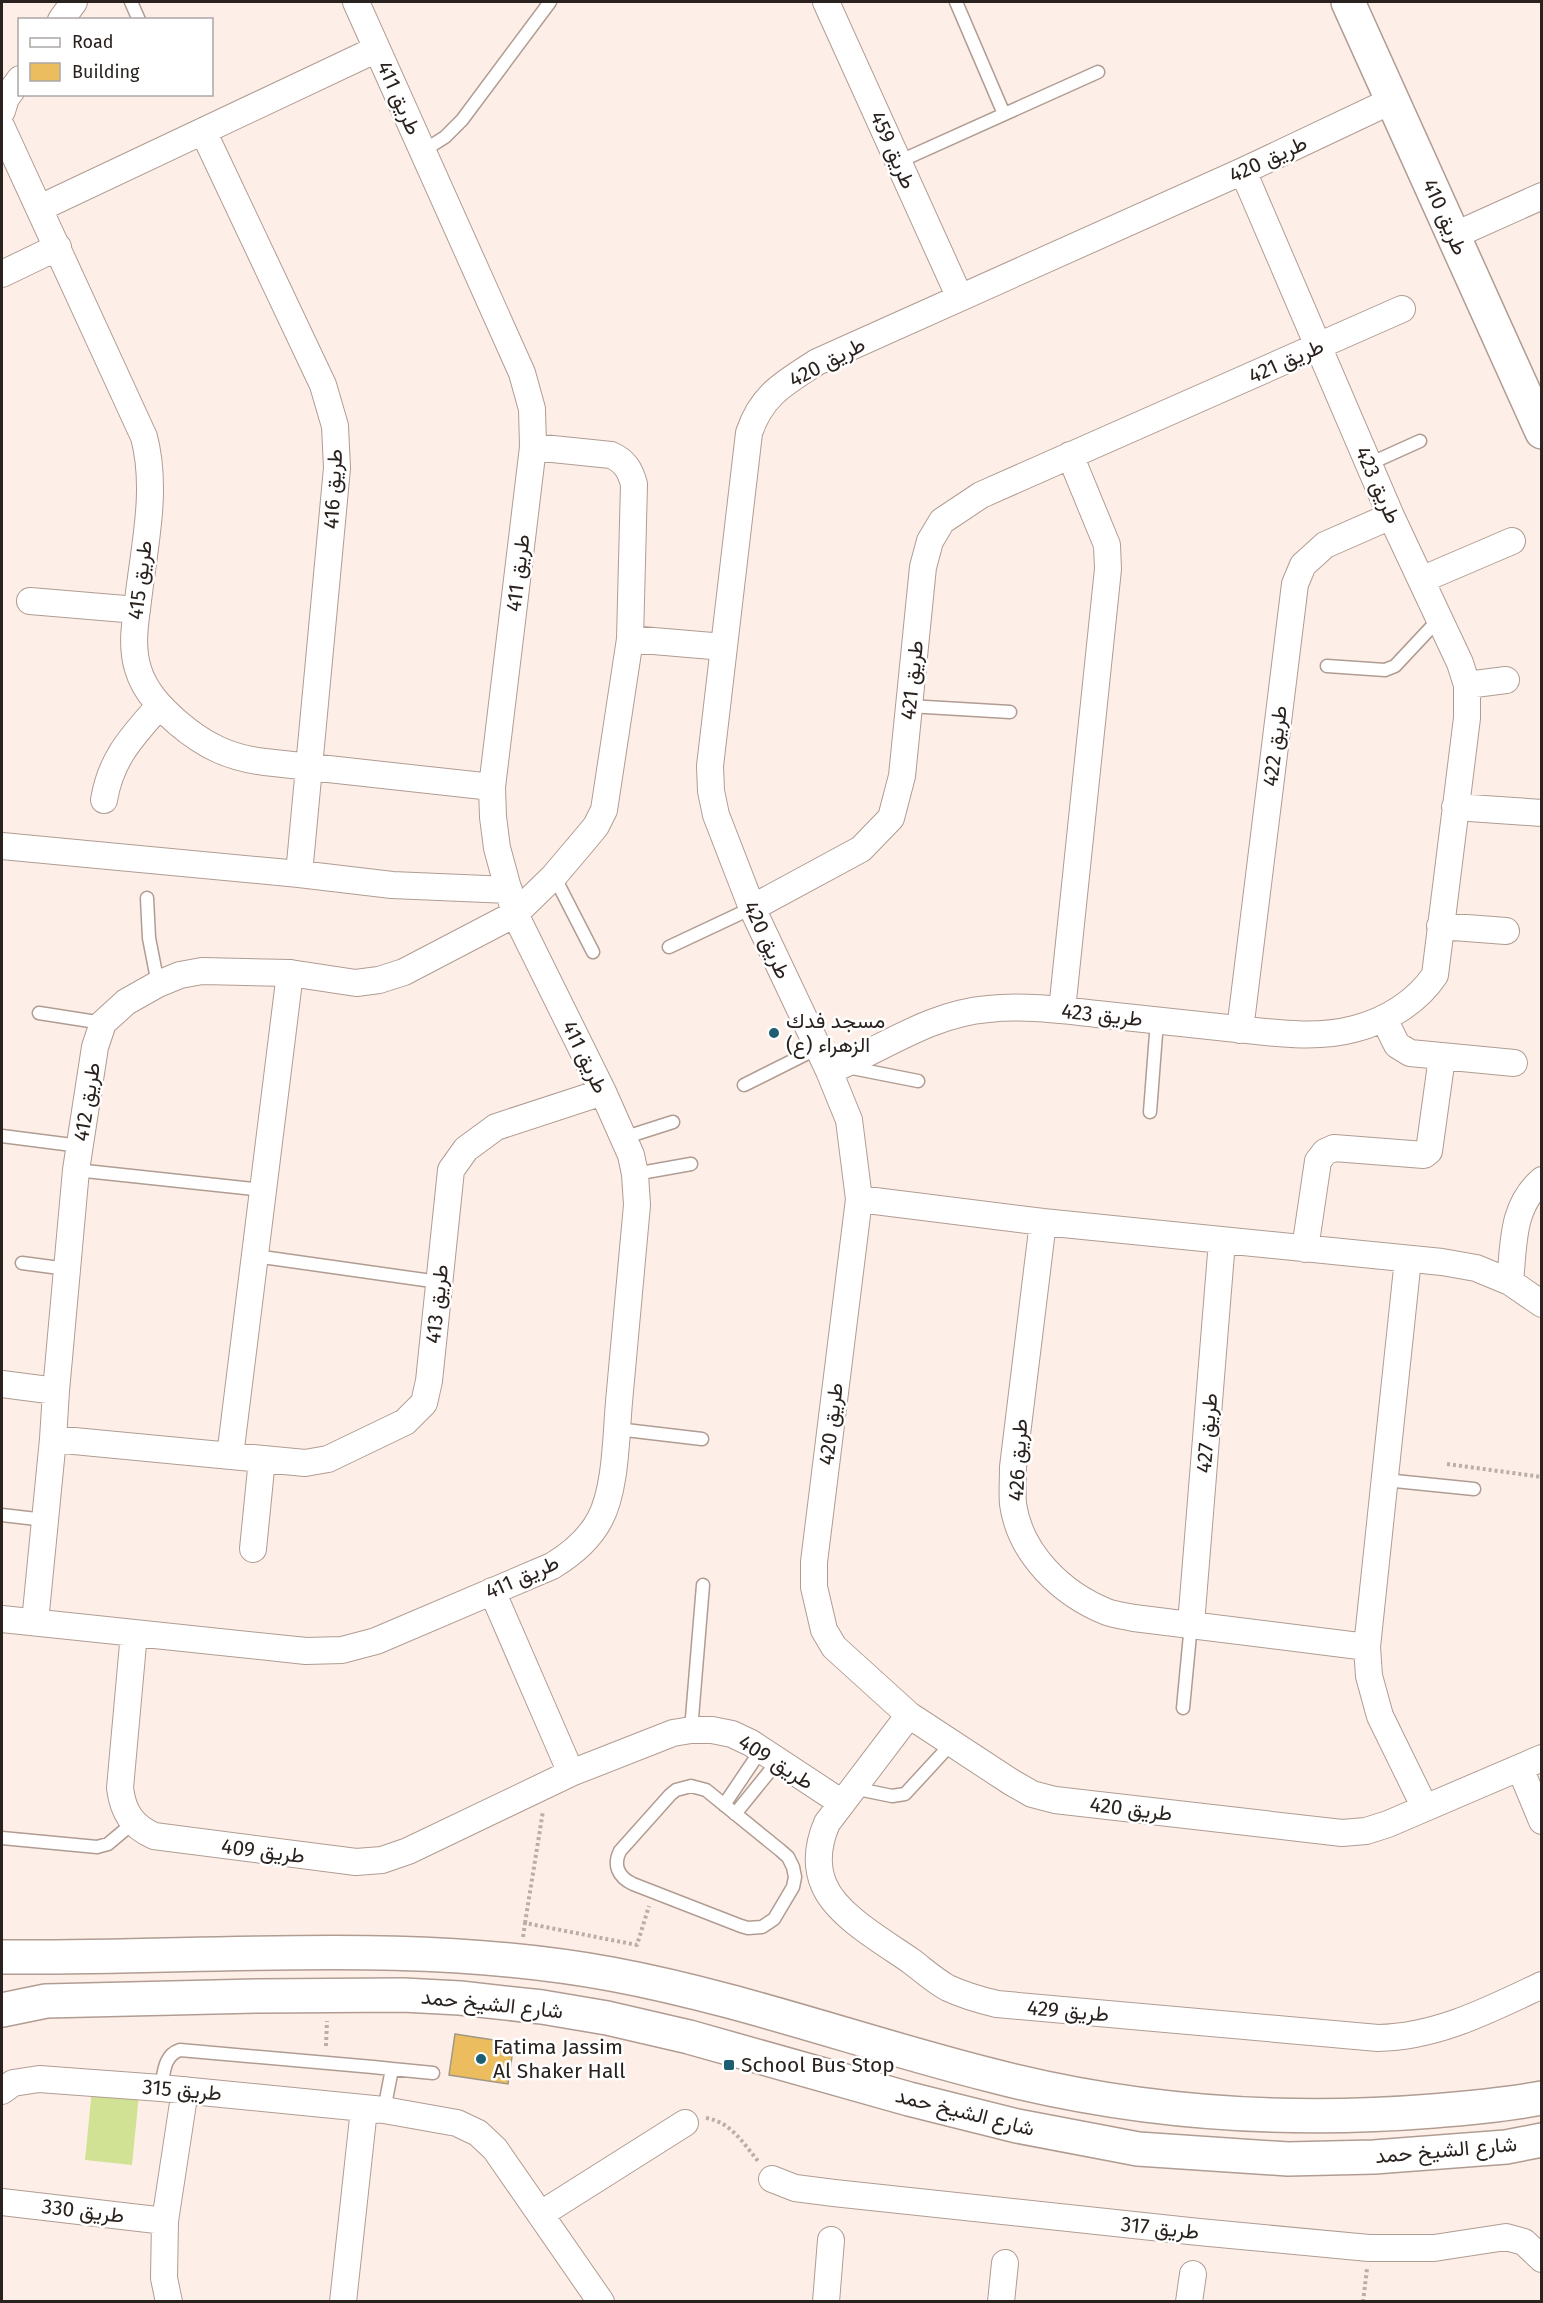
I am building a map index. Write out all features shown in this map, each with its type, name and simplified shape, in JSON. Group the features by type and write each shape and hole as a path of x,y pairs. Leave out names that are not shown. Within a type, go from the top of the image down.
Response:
{"main road":[{"name":"طريق 410","path":"1348,2 1542,432"},
{"name":"شارع الشيخ حمد","path":"2,1957 384,1953 547,1964 611,1974 715,1996 993,2076 1156,2108 1302,2117 1372,2116 1507,2104 1542,2098"},
{"name":"شارع الشيخ حمد","path":"2,2010 46,2001 258,1996 403,1995 460,1998 542,2007 607,2018 689,2037 909,2099 1017,2126 1138,2149 1310,2158 1374,2157 1506,2147 1542,2140"},
{"path":"2,2024 46,2001"}],"street":[{"path":"62,18 74,2"},
{"name":"طريق 411","path":"2,1619 306,1651 342,1650 376,1641 552,1566 572,1554 588,1538 600,1519 609,1497 637,1205 635,1174 623,1138 603,1092 512,902 497,848 492,787 533,447 532,409 522,373 357,2"},
{"name":"طريق 459","path":"826,2 960,298"},
{"path":"40,208 378,49"},
{"path":"2,111 6,98 18,82"},
{"name":"طريق 420","path":"1393,100 1243,171 818,362 776,389 759,410 749,433 710,766 711,791 716,815 752,908 818,1048 836,1069 849,1120 859,1199 814,1562 814,1587 824,1630 834,1647 909,1714 1011,1782 1032,1794 1054,1800 1342,1833 1366,1831 1531,1763"},
{"name":"طريق 415","path":"2,128 139,422 148,453 152,485 134,642 135,656 143,682 159,706 196,738 228,755 246,760 492,787"},
{"name":"طريق 416","path":"203,131 323,385 335,426 337,468 299,874"},
{"name":"طريق 423","path":"836,1069 912,1030 951,1015 992,1008 1062,1010 1285,1034 1354,1030 1384,1019 1417,997 1435,975 1467,718 1467,685 1460,663 1391,516 1243,171"},
{"path":"1453,236 1542,196"},
{"path":"2,274 58,247"},
{"name":"طريق 421","path":"752,908 861,849 891,818 902,776 923,567 930,541 942,521 981,495 1402,309"},
{"path":"103,1023 126,1002 158,984 180,975 202,971 290,974 356,983 379,980 404,972 554,876 596,826 604,810 630,639 634,484 631,474 620,459 611,455 533,447"},
{"path":"1062,1010 1108,569 1107,545 1070,455"},
{"name":"طريق 422","path":"1240,1030 1295,584 1303,565 1325,545 1391,516"},
{"path":"1421,580 1512,541"},
{"path":"30,601 137,610"},
{"path":"630,639 724,647"},
{"path":"1467,685 1506,680"},
{"path":"104,800 107,783 120,752 159,706"},
{"path":"1455,807 1542,813"},
{"path":"2,846 299,874 512,902"},
{"path":"1440,926 1506,932"},
{"path":"230,1456 290,974"},
{"path":"1384,1019 1392,1038 1403,1050 1418,1055 1514,1063"},
{"name":"طريق 412","path":"35,1622 78,1158 95,1047 103,1023"},
{"path":"1305,1249 1318,1161 1325,1152 1334,1148 1424,1155 1429,1151 1442,1057"},
{"name":"طريق 413","path":"53,1439 305,1463 328,1459 405,1422 424,1403 429,1381 451,1170 466,1149 496,1128 603,1092"},
{"path":"1510,1282 1519,1212 1529,1191 1542,1180"},
{"path":"859,1199 1043,1222 1442,1262 1476,1268 1510,1282 1542,1304"},
{"name":"طريق 426","path":"1043,1222 1013,1467 1013,1505 1023,1537 1048,1574 1085,1601 1108,1612 1134,1618 1367,1647"},
{"name":"طريق 427","path":"1191,1624 1222,1241"},
{"path":"1408,1259 1367,1647 1369,1676 1380,1716 1425,1808"},
{"path":"2,1383 56,1391"},
{"path":"253,1549 262,1459"},
{"path":"492,1591 571,1773"},
{"path":"133,1823 126,1813 120,1788 134,1633"},
{"name":"طريق 429","path":"909,1714 827,1823 820,1839 818,1855 820,1872 825,1888 834,1902 857,1923 947,1987 996,2004 1378,2038 1402,2038 1425,2033 1481,2014 1542,1985"},
{"name":"طريق 409","path":"133,1823 143,1831 160,1838 356,1862 382,1860 408,1851 571,1773 673,1733 691,1730 712,1730 732,1734 847,1795"},
{"path":"1531,1763 1542,1821"},
{"name":"طريق 315","path":"2,2091 13,2083 39,2079 173,2089 374,2109 446,2120 469,2127 495,2149 602,2301"},
{"path":"169,2301 164,2278 165,2221 173,2089"},
{"path":"343,2301 374,2109"},
{"path":"541,2214 685,2123"},
{"name":"طريق 317","path":"772,2179 795,2188 825,2192 1369,2248 1434,2248 1506,2237 1524,2242 1542,2259"},
{"name":"طريق 330","path":"2,2202 165,2221"},
{"path":"826,2301 831,2240"},
{"path":"1000,2301 1005,2263"},
{"path":"1190,2301 1193,2274"}],"lane":[{"path":"131,2 138,18"},
{"path":"423,151 445,137 462,120 550,2"},
{"path":"956,2 1004,114"},
{"path":"898,162 1098,72"},
{"path":"1369,464 1420,441"},
{"path":"1327,666 1385,670 1395,666 1439,619"},
{"path":"909,706 1010,712"},
{"path":"554,876 593,952"},
{"path":"147,898 149,938 158,984"},
{"path":"669,947 752,908"},
{"path":"39,1013 103,1023"},
{"path":"1150,1112 1157,1021"},
{"path":"744,1084 818,1048"},
{"path":"836,1069 918,1081"},
{"path":"623,1138 673,1122"},
{"path":"2,1136 78,1158 263,1190"},
{"path":"635,1174 691,1164"},
{"path":"255,1256 439,1282"},
{"path":"22,1263 67,1269"},
{"path":"617,1429 702,1439"},
{"path":"1385,1480 1474,1489"},
{"path":"2,1515 45,1520"},
{"path":"691,1730 704,1585"},
{"path":"1183,1708 1191,1624"},
{"path":"847,1795 905,1794 952,1743"},
{"path":"724,1806 770,1756"},
{"path":"735,1814 770,1756"},
{"path":"691,1786 699,1787 706,1790 724,1806 788,1857 793,1867 795,1877 793,1887 774,1919 762,1927 748,1928 633,1884 621,1877 616,1864 620,1851 676,1790 691,1786"},
{"path":"2,1839 97,1847 108,1844 133,1823"},
{"path":"173,2089 168,2057 172,2052 180,2049 433,2073"},
{"path":"374,2109 392,2069"}],"path":[{"path":"1447,1464 1542,1477"},
{"path":"525,1923 547,1785"},
{"path":"641,1931 646,1914"},
{"path":"325,2062 327,2017"},
{"path":"685,2123 706,2118 727,2125 772,2179"},
{"path":"1364,2301 1369,2248"}],"green space":[{"path":"92,2089 139,2095 132,2165 85,2160"}],"building":[{"name":"Fatima Jassim Al Shaker Hall","path":"455,2034 514,2043 508,2084 449,2075"}],"place":[{"name":"مسجد فدك الزهراء (ع)","path":"774,1033"},
{"name":"Fatima Jassim Al Shaker Hall","path":"481,2059"},
{"name":"School Bus Stop","path":"729,2065"}]}
